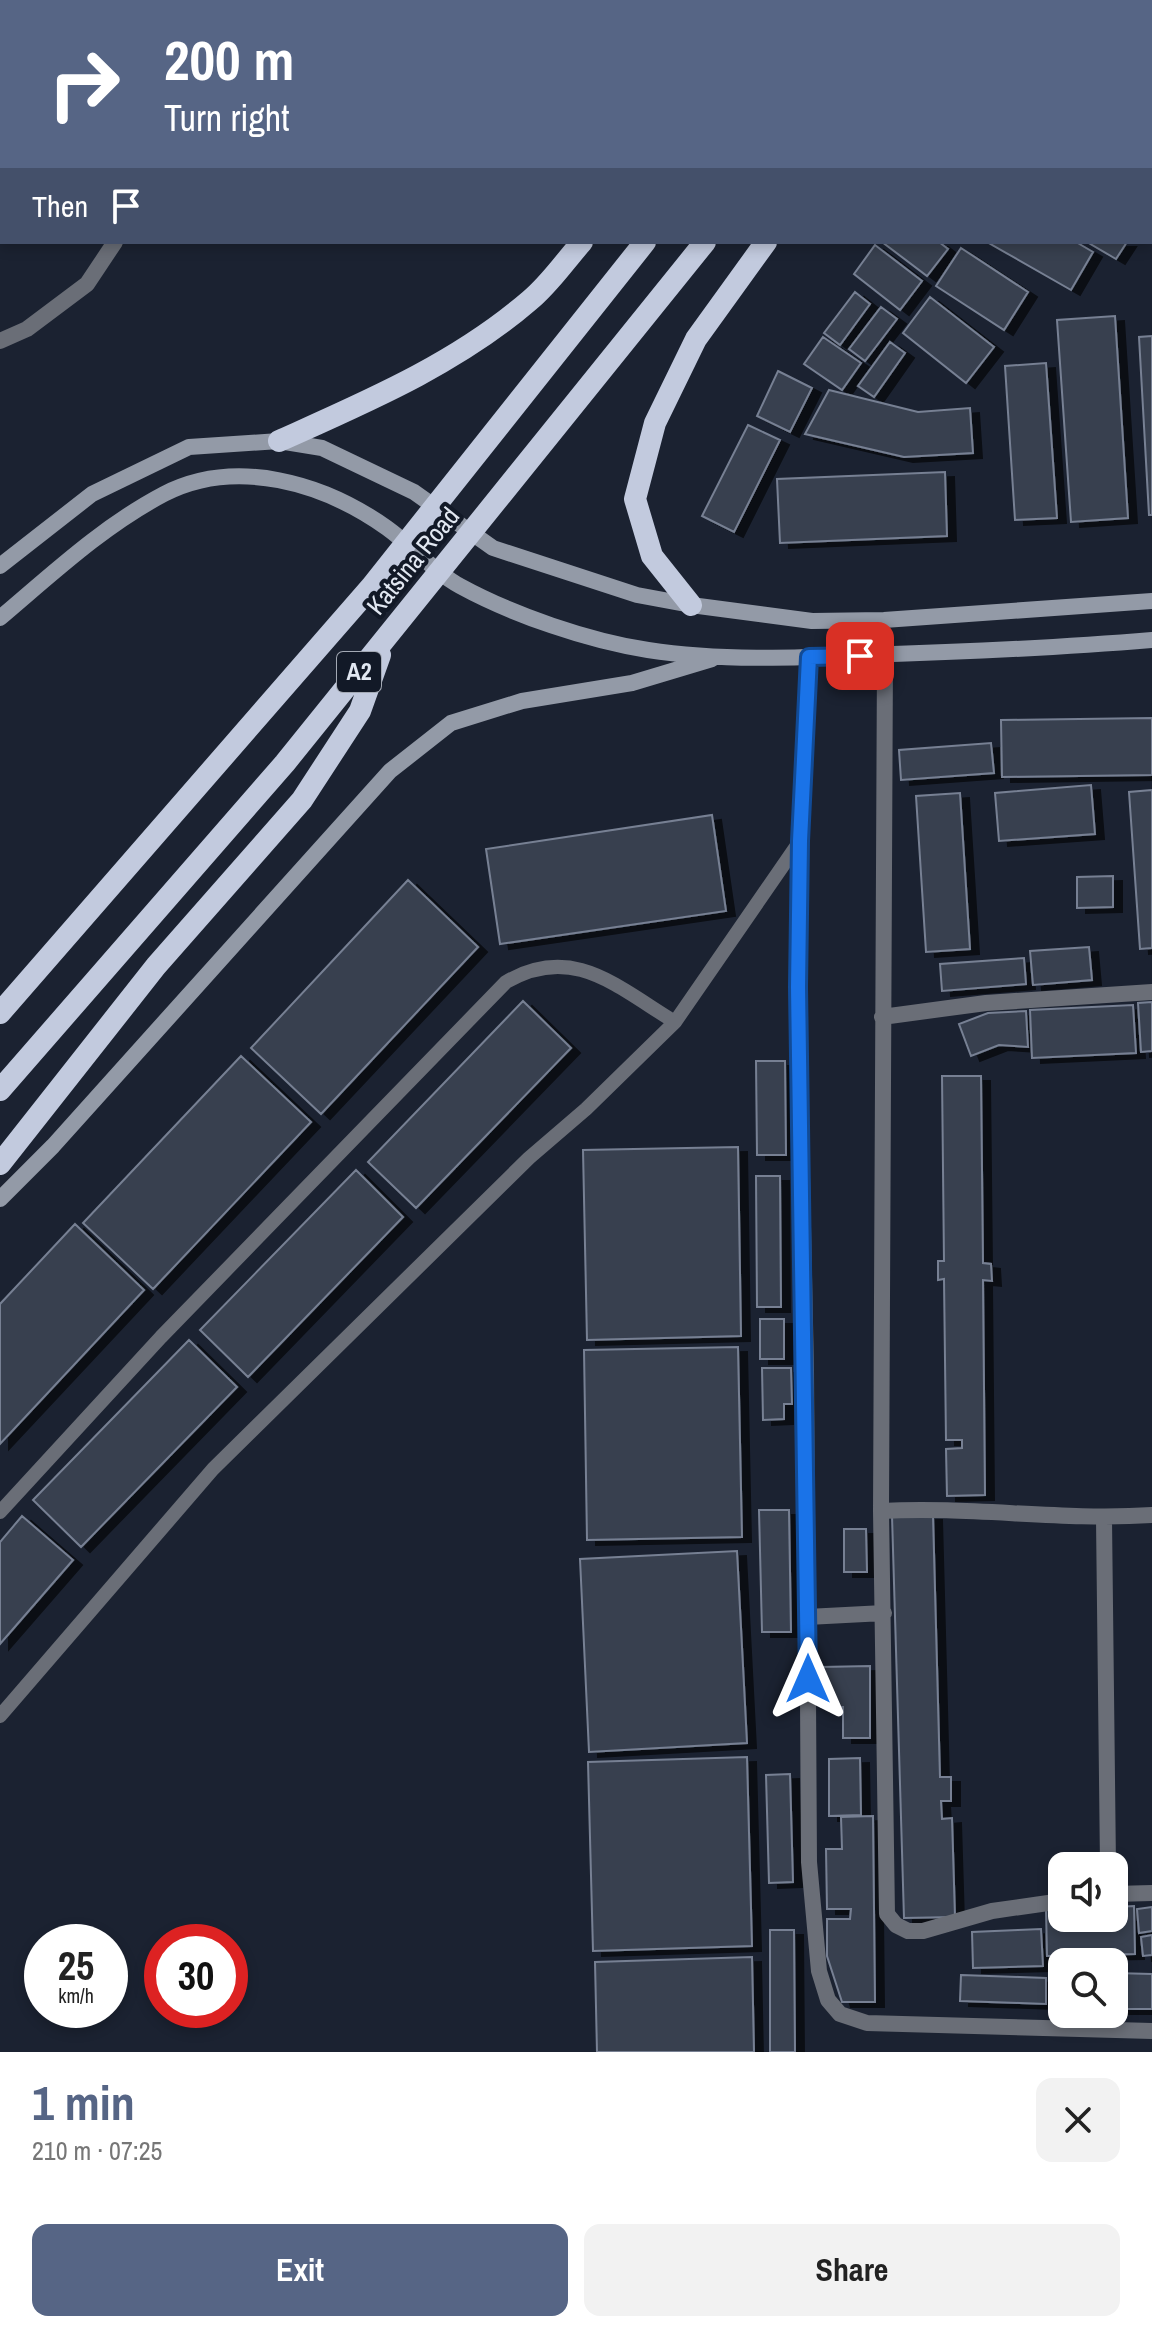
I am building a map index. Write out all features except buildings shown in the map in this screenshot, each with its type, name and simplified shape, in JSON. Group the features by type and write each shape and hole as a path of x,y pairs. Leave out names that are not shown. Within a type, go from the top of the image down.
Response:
{"highway":[{"path":"279,441 397,387 473,344 532,300 580,244"},
{"name":"Katsina Road","path":"0,1013 371,587 643,244"},
{"name":"Katsina Road","path":"0,1090 285,763 703,244"},
{"path":"691,605 652,556 635,499 655,423 696,339 765,244"},
{"path":"0,1164 156,966 302,800 360,711 385,640"}],"main road":[{"path":"0,566 92,494 189,447 279,441 322,448 414,492 493,548 637,595 691,605 812,621 1152,601"},
{"path":"0,618 96,538 166,493 219,476 265,477 310,488 385,527 458,585 526,615 647,650 722,656 809,657 1037,649 1152,640"},
{"path":"0,1199 53,1146 237,937 390,771 451,723 522,701 632,683 722,656"}],"street":[{"path":"0,341 27,329 87,284 114,244"},
{"path":"885,655 881,1511 887,1914 908,1931 923,1931 992,1911 1048,1903"},
{"path":"809,657 800,841 798,987 809,1862 819,1971 828,2000 840,2014 867,2023 1152,2031"},
{"path":"882,1017 986,1003 1152,992"},
{"path":"881,1511 919,1509 1104,1519 1152,1515"},
{"path":"1104,1519 1108,1852"},
{"path":"807,1617 884,1613"},
{"path":"1128,1894 1152,1893"}],"lane":[{"path":"0,1716 213,1469 529,1158 586,1109 675,1022 800,841"},
{"path":"0,1512 161,1337 506,982 529,968 575,965 675,1022"}],"route":[{"path":"808,1679 806,1370 798,987 800,841 809,657 860,656"}]}
